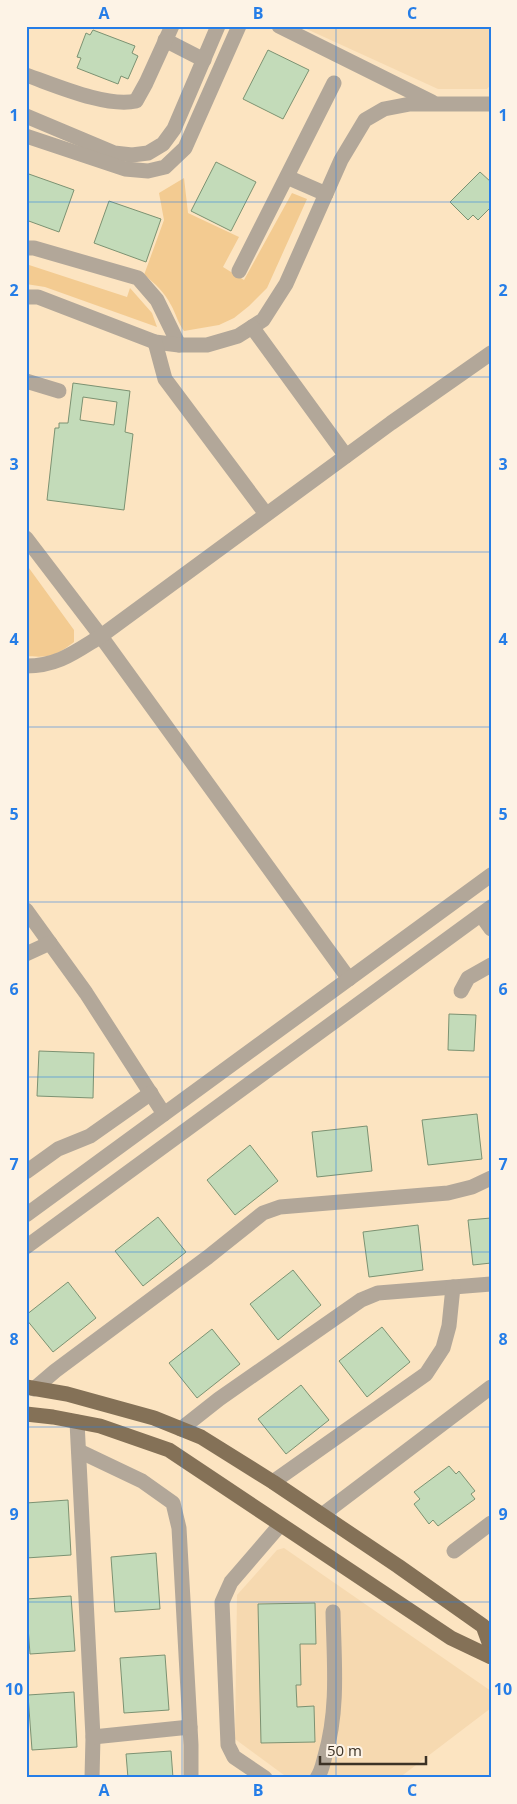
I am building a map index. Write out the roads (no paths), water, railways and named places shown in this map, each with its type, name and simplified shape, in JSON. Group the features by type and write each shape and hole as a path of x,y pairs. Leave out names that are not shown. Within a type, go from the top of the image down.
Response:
{"main road":[{"path":"30,1388 67,1394 154,1418 201,1437 273,1482 483,1626 491,1648"},
{"path":"26,1414 100,1426 169,1450 451,1638 491,1657"}],"street":[{"path":"26,75 108,102 126,104 136,102 172,26"},
{"path":"26,116 114,153 148,154 163,144 174,129 218,26"},
{"path":"26,136 125,169 148,171 165,168 185,148 239,26"},
{"path":"279,26 435,104"},
{"path":"165,40 204,60"},
{"path":"239,271 334,82"},
{"path":"26,297 38,297 155,342 179,345 207,345 238,336 263,320 286,284 341,160 365,120 384,109 410,104 491,104"},
{"path":"287,177 326,194"},
{"path":"26,248 34,248 138,278 158,300 179,345"},
{"path":"252,327 346,456"},
{"path":"155,342 165,379 266,514"},
{"path":"26,666 42,666 66,658 100,636 346,456 491,353"},
{"path":"26,381 59,391"},
{"path":"26,538 100,636 349,979"},
{"path":"26,1215 491,875"},
{"path":"26,910 86,993 164,1114"},
{"path":"26,1247 486,911 491,929"},
{"path":"26,954 50,943"},
{"path":"461,991 468,978 491,965"},
{"path":"26,1172 58,1149 90,1136 151,1093"},
{"path":"30,1388 208,1257 263,1213 280,1207 448,1193 472,1187 491,1178"},
{"path":"180,1429 219,1398 362,1300 378,1293 491,1284"},
{"path":"273,1482 426,1374 443,1348 449,1326 453,1287"},
{"path":"322,1515 491,1388"},
{"path":"78,1422 93,1737 92,1778"},
{"path":"79,1452 142,1481 174,1503 179,1528 191,1778"},
{"path":"454,1551 491,1523"},
{"path":"265,1778 234,1757 228,1745 222,1602 231,1582 280,1525"},
{"path":"318,1778 328,1747 335,1702 333,1612"},
{"path":"93,1737 190,1726"}]}
